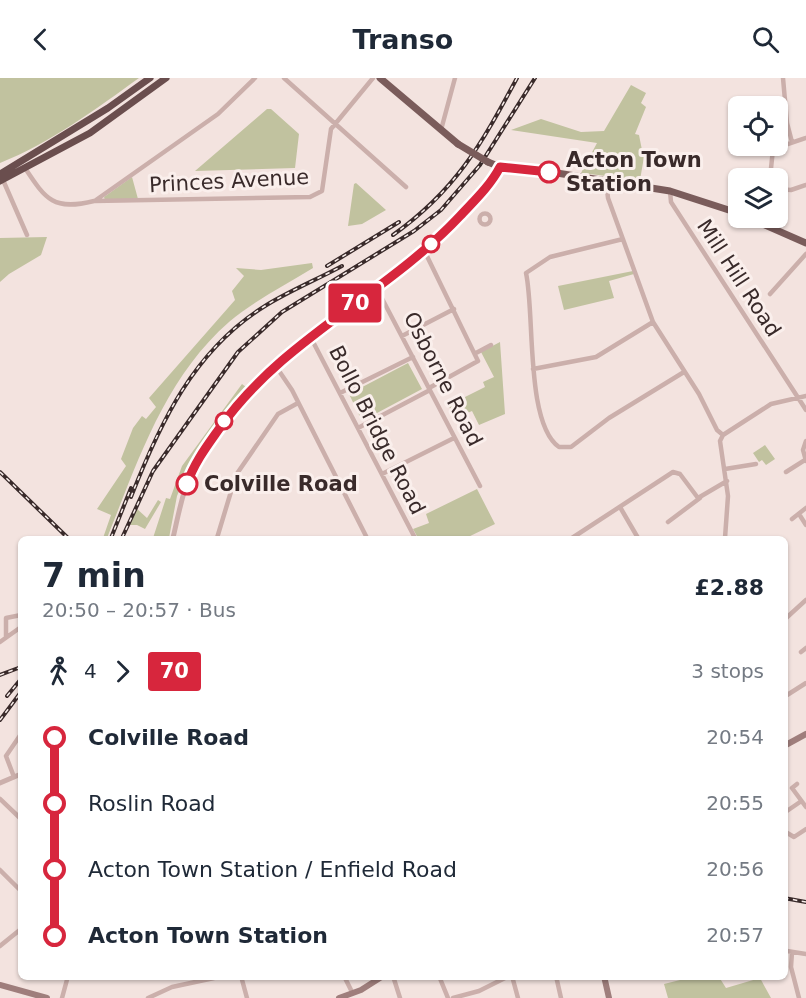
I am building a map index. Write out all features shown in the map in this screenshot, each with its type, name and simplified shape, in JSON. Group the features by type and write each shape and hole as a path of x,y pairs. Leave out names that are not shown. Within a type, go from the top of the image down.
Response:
{"highway":[{"path":"1,178 150,78"},
{"path":"1,178 25,168 90,133 166,78"}],"main road":[{"path":"380,78 458,144 500,167 519,167 670,191 728,210"},
{"path":"772,228 806,243"},
{"path":"788,744 806,734"},
{"path":"339,998 376,980"},
{"path":"605,980 609,998"},
{"path":"0,985 47,998"}],"street":[{"path":"94,201 218,114 255,78"},
{"path":"284,78 406,187"},
{"name":"Princes Avenue","path":"25,168 43,195 65,205 94,201 159,202 317,196 322,191 334,123 373,78"},
{"path":"441,130 455,78"},
{"path":"783,78 787,123 792,142"},
{"path":"771,168 772,149 806,138"},
{"path":"174,536 191,472 245,394 310,336 424,250 470,205 500,167"},
{"path":"1,178 27,235"},
{"path":"606,182 605,189 653,322 721,434 720,441 727,482 725,536"},
{"path":"788,190 806,185"},
{"name":"Mill Hill Road","path":"670,191 671,202 806,410"},
{"path":"470,205 480,215"},
{"path":"623,239 550,257 528,270 534,378 548,433 555,444 568,448 609,418 684,372"},
{"path":"358,428 477,364 476,353 424,250"},
{"path":"770,294 800,264 806,254"},
{"name":"Osborne Road","path":"376,287 480,486"},
{"path":"402,336 454,309"},
{"path":"533,369 596,357 653,322"},
{"name":"Bollo Bridge Road","path":"310,336 414,536"},
{"path":"476,353 491,345"},
{"path":"340,393 413,357"},
{"path":"275,365 298,403 366,536"},
{"path":"721,434 769,405 806,396"},
{"path":"218,536 236,475 278,414 298,403"},
{"path":"382,474 454,438"},
{"path":"786,472 806,461 803,450 806,441"},
{"path":"725,470 756,464"},
{"path":"575,536 673,472 680,474 700,498"},
{"path":"668,522 700,498 727,482"},
{"path":"620,507 637,536"},
{"path":"792,519 806,508"},
{"path":"799,514 806,525"},
{"path":"788,616 806,600"},
{"path":"6,636 6,618 18,616"},
{"path":"0,642 18,629"},
{"path":"801,652 806,648"},
{"path":"788,694 806,683"},
{"path":"14,777 6,756 18,738"},
{"path":"0,783 18,775"},
{"path":"797,784 792,788 800,802 806,807"},
{"path":"0,799 18,816"},
{"path":"788,810 800,802"},
{"path":"788,834 794,837 806,829"},
{"path":"0,870 18,888"},
{"path":"0,946 18,931"},
{"path":"799,998 791,967 790,951 806,954"},
{"path":"62,998 67,980"},
{"path":"148,998 172,987 205,980"},
{"path":"238,998 247,996 243,980"},
{"path":"346,980 352,993"},
{"path":"394,980 400,998"},
{"path":"441,980 448,998"},
{"path":"453,998 479,991 502,980"},
{"path":"511,980 518,998"},
{"path":"557,980 561,998"}],"green space":[{"path":"0,78 139,78 55,135 0,163"},
{"path":"631,85 646,93 641,103 646,107 635,134 639,135 642,150 645,151 640,180 581,173 597,143 511,130 541,119 581,132 604,131"},
{"path":"267,109 271,109 299,134 295,168 195,171"},
{"path":"132,177 138,199 105,200 104,197"},
{"path":"356,183 386,210 362,224 348,226 354,184"},
{"path":"47,237 41,255 0,282 0,238"},
{"path":"312,263 313,268 239,314 206,344 170,395 155,422 108,536 104,536 111,515 97,509 126,466 121,459 133,428 142,416 146,419 156,407 149,398 235,300 232,291 244,276 236,268 261,270"},
{"path":"633,271 634,274 609,281 614,298 564,310 558,286"},
{"path":"500,342 505,414 479,425 472,411 456,418 446,402 461,394 463,398 485,387 483,382 494,377 481,352"},
{"path":"408,363 422,389 362,421 349,394"},
{"path":"242,384 246,387 190,464 177,496 169,536 154,536 166,498 170,499 182,466"},
{"path":"765,445 775,459 766,465 762,460 759,462 753,453"},
{"path":"477,489 495,524 470,536 417,536 413,529 429,523 426,514"},
{"path":"158,500 161,502 145,529 137,525 130,525 136,508 147,518"},
{"path":"680,980 721,980 726,988 761,980 771,998 668,998 664,984"}],"railway":[{"path":"393,235 434,201 465,165 517,78"},
{"path":"123,536 153,471 238,352 282,312 414,231 441,210 480,165 535,78"},
{"path":"327,266 399,222"},
{"path":"131,497 167,416 182,390 218,344 265,306 342,266"},
{"path":"0,472 66,536"},
{"path":"112,536 131,488"},
{"path":"0,675 18,668"},
{"path":"7,696 18,683"},
{"path":"0,720 18,696"},
{"path":"788,899 806,902"}],"bus line":[{"name":"70","path":"187,484 204,450 245,394 310,336 397,272 447,230 492,180 500,167 519,167 549,172"}],"place":[{"name":"Acton Town Station","path":"549,172"},
{"name":"Colville Road","path":"187,484"}]}
